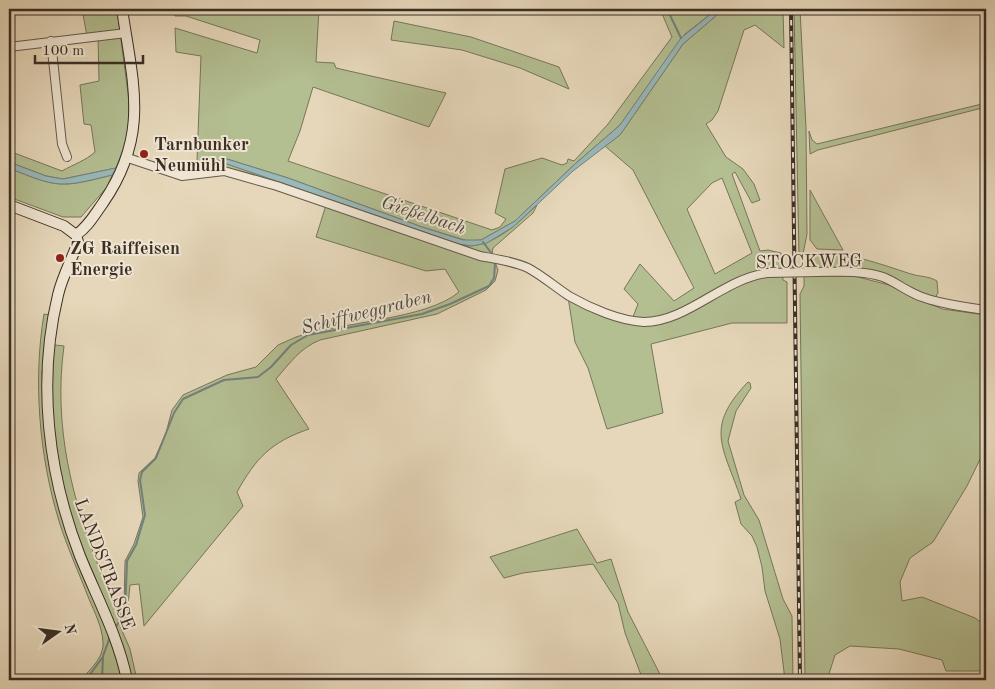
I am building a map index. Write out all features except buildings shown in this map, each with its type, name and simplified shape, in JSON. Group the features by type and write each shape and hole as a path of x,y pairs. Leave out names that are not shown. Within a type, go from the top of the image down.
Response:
{"street":[{"path":"9,205 64,226 76,235 89,222 110,192 128,158 133,139 135,99 122,9"},
{"path":"9,48 51,41 126,33"},
{"path":"51,41 62,144 67,156"},
{"name":"STOCKWEG","path":"128,158 182,176 224,171 277,186 480,256 507,261 527,268 589,306 619,317 644,322 667,318 740,279 767,273 817,272 872,275 892,281 925,298 942,301 950,305 986,310"},
{"name":"LANDSTRASSE","path":"76,235 78,242 58,294 49,343 47,398 56,468 68,522 115,637 127,680"}],"green space":[{"path":"82,9 117,9 129,101 128,137 116,168 63,179 46,176 9,162 9,151 62,171 95,152 91,125 84,124 80,85 99,81 98,35 87,36"},
{"path":"175,9 319,9 316,62 334,63 336,68 446,93 429,127 313,87 300,131 288,161 492,230 500,227 506,219 495,213 505,169 542,158 562,165 567,163 568,159 574,161 608,124 672,37 660,9 717,9 685,34 620,125 575,164 515,221 481,240 468,241 422,227 288,178 227,159 186,165 197,161 201,56 176,52 175,28 257,53 260,40 186,16 175,16"},
{"path":"724,9 783,9 784,48 755,25 744,30 718,111 712,120 706,124 726,157 743,169 754,184 760,200 752,203 735,172 732,174 760,251 768,250 781,253 783,280 787,282 787,323 732,323 651,344 663,413 607,429 588,368 575,342 568,297 631,322 638,304 624,289 640,264 674,301 694,288 633,170 605,146 620,135 683,44","holes":["722,178 752,253 715,274 687,209 712,183"]},
{"path":"794,9 800,9 806,128 807,234 802,259 799,255"},
{"path":"394,21 471,37 559,67 569,89 520,68 462,50 391,40"},
{"path":"986,103 986,107 818,150 810,154 809,131 812,140 817,144"},
{"path":"227,164 467,246 477,245 496,238 514,226 537,205 533,213 493,248 492,254 498,270 495,281 486,290 437,314 320,340 307,347 286,367 276,379 309,429 284,440 258,461 237,492 243,506 144,626 139,584 130,585 127,615 120,626 130,649 137,680 131,680 82,548 58,468 52,409 51,361 55,345 64,346 61,376 63,434 74,491 91,547 119,618 124,606 125,561 134,544 143,517 138,481 139,473 155,458 166,433 172,410 183,395 227,375 256,367 278,345 296,337 426,309 459,292 445,269 426,271 316,237 327,202 282,185 223,167 185,173 185,170"},
{"path":"9,168 39,179 60,184 70,184 112,175 107,187 81,217 63,217 9,197"},
{"path":"810,190 843,250 817,249 810,240"},
{"path":"809,253 849,256 931,278 937,281 938,293 935,298 894,279 805,271 806,257"},
{"path":"804,276 854,276 893,286 942,309 986,315 986,447 967,486 933,542 910,558 900,582 902,601 922,597 975,618 986,626 986,671 946,671 942,660 899,649 850,646 835,655 827,680 805,680 800,294 804,286"},
{"path":"44,314 51,315 42,372 45,434 99,611 115,651 122,680 81,680 99,658 103,642 98,620 62,531 47,471 40,418 39,391 39,365"},
{"path":"748,382 751,388 736,411 728,441 744,495 759,520 783,599 792,616 793,680 785,680 780,639 765,591 757,547 752,536 741,524 735,502 741,499 728,465 721,438 726,412 734,398"},
{"path":"577,529 597,563 611,559 628,612 663,680 643,680 625,633 618,603 593,564 523,573 504,578 490,557"}],"water":[{"path":"717,9 724,9 683,44 620,135 573,171 513,227 487,243 472,246 459,244 227,164 187,170 150,162 190,166 227,159 288,178 422,227 463,240 481,240 515,221 575,164 620,125 681,38"},
{"path":"9,162 46,176 63,179 116,168 112,175 81,182 59,184 38,179 9,168"}],"waterway":[{"path":"667,9 681,38"},
{"path":"483,242 492,254"},
{"name":"Schiffweggraben","path":"115,628 125,613 127,561 136,545 145,515 140,480 142,472 156,458 174,413 183,399 224,380 258,377 271,367 291,345 308,335 422,314 450,304 489,286 494,278 495,264"},
{"name":"Schiffweggraben","path":"102,680 103,656 110,637"},
{"path":"86,680 102,658"}],"railway":[{"path":"791,9 800,680"}],"place":[{"name":"Tarnbunker Neumühl","path":"144,154"},
{"name":"ZG Raiffeisen Energie","path":"60,258"}],"water label":[{"name":"Gießelbach","path":"424,214"}]}
